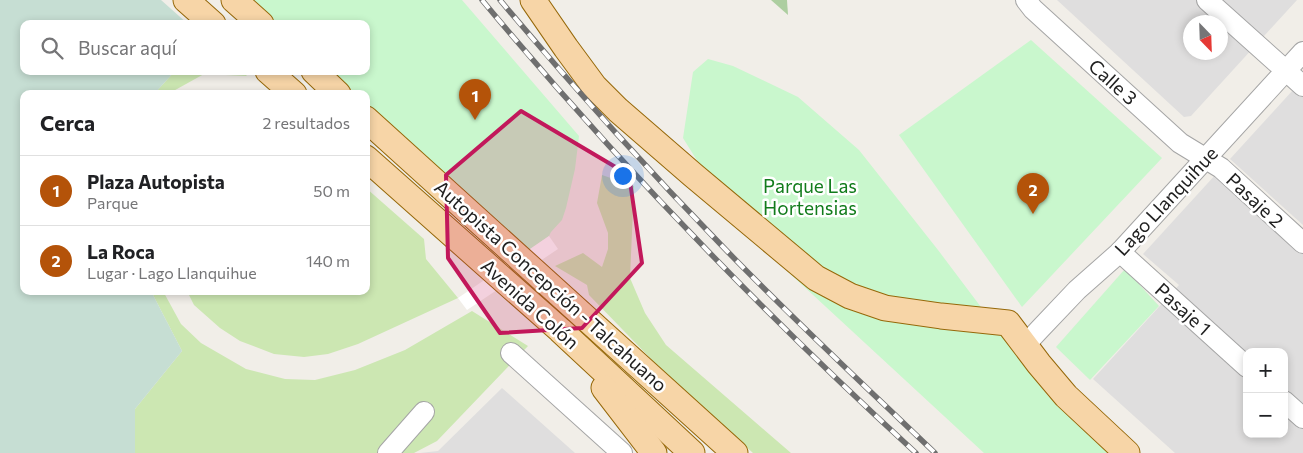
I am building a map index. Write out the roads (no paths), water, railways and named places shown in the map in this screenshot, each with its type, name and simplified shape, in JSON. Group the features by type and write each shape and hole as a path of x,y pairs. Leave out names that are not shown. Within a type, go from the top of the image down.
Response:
{"main road":[{"path":"186,0 208,20"},
{"path":"234,0 256,20"},
{"path":"533,0 594,86 612,104 816,278 850,296 885,308 1008,324 1066,396 1127,453"},
{"path":"273,75 289,90"},
{"path":"318,75 334,90"},
{"name":"Autopista Concepción - Talcahuano","path":"370,123 735,453"},
{"name":"Avenida Colón","path":"370,162 560,330 692,453"},
{"path":"560,330 654,453"}],"street":[{"name":"Calle 3","path":"1026,0 1033,9 1180,143 1205,158"},
{"path":"1207,0 1303,86"},
{"name":"Lago Llanquihue","path":"1025,345 1064,304 1120,252 1303,52"},
{"name":"Pasaje 2","path":"1205,158 1221,168 1303,243"},
{"name":"Pasaje 1","path":"1120,252 1243,363"},
{"path":"511,353 622,453"},
{"path":"1288,405 1303,418"},
{"path":"388,453 424,412"}],"railway":[{"path":"482,0 585,119 692,234 802,345 916,453"},
{"path":"500,0 583,96 697,220 830,353 935,453"}],"place":[{"name":"Plaza Autopista","path":"475,120"},
{"name":"La Roca","path":"1033,214"}],"park label":[{"name":"Parque Las Hortensias","path":"810,197"}]}
